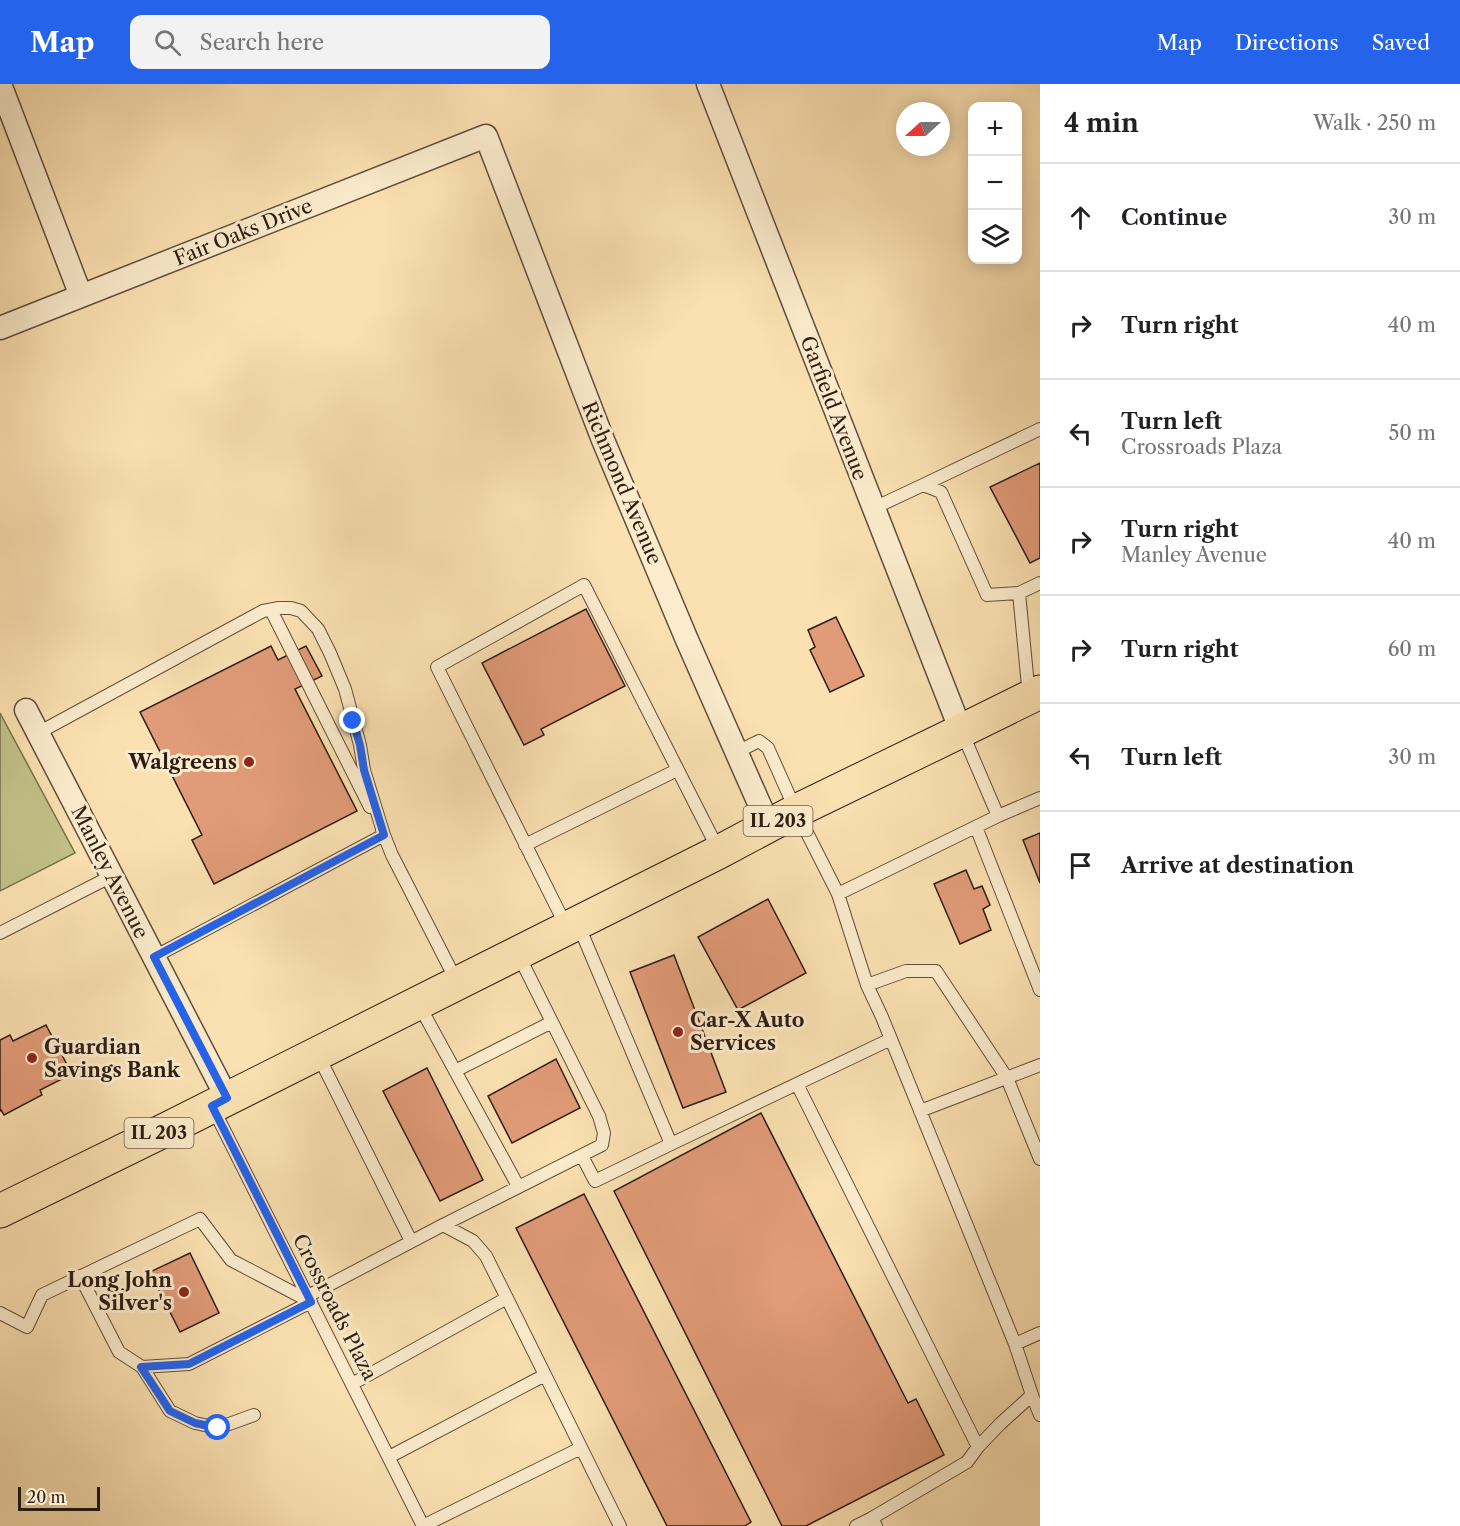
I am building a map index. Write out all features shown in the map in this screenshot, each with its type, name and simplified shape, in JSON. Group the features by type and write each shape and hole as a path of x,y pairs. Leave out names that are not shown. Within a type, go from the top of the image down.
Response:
{"main road":[{"name":"IL 203","path":"0,1211 1034,694"}],"street":[{"path":"0,84 81,296"},
{"name":"Garfield Avenue","path":"708,84 961,731"},
{"name":"Fair Oaks Drive","path":"0,328 486,136"},
{"name":"Richmond Avenue","path":"486,136 603,440 687,640 737,752 782,818"},
{"name":"Manley Avenue","path":"26,710 154,957 220,1102"}],"lane":[{"path":"874,508 1040,429"},
{"path":"923,485 941,492 987,595 1019,593 1040,583"},
{"path":"671,1144 572,926 525,845 437,667 584,585 719,852"},
{"path":"1019,593 1034,694"},
{"path":"38,733 262,611 291,608 302,611 318,629 345,689 360,745 364,770 392,855 458,983"},
{"path":"271,610 384,835"},
{"path":"961,731 998,816"},
{"path":"737,752 759,741 768,748 782,818 838,894 867,985 921,1111 1015,1344 1040,1415"},
{"path":"525,845 677,770"},
{"path":"838,894 1040,798"},
{"path":"976,827 1040,990"},
{"path":"154,957 384,835"},
{"path":"0,933 112,876"},
{"path":"141,1367 189,1364 411,1241 602,1145 604,1133 599,1116 518,953"},
{"path":"867,985 906,971 936,971 1007,1078 1040,1159"},
{"path":"418,1003 518,1186"},
{"path":"455,1071 552,1022"},
{"path":"582,1156 596,1181 891,1039"},
{"path":"317,1053 411,1241"},
{"path":"921,1111 1040,1065"},
{"path":"797,1084 978,1447"},
{"name":"Crossroads Plaza","path":"220,1102 309,1299 423,1526"},
{"path":"0,1313 27,1327 42,1295 200,1219 231,1260 309,1299"},
{"path":"443,1225 473,1241 486,1256 620,1526"},
{"path":"81,1276 119,1352 141,1367 170,1411 195,1423 218,1428 254,1414"},
{"path":"352,1384 507,1298"},
{"path":"1015,1344 1040,1334"},
{"path":"388,1457 545,1375"},
{"path":"856,1526 874,1522 967,1462 1000,1424 1032,1395"},
{"path":"423,1526 581,1448"}],"green space":[{"path":"0,713 75,853 0,891"}],"building":[{"path":"1040,463 1040,558 1030,563 990,487"},
{"path":"586,609 625,686 541,729 544,735 524,745 482,663"},
{"path":"836,617 864,676 830,692 810,650 815,647 808,630"},
{"name":"Walgreens","path":"271,646 278,660 306,646 322,676 295,689 357,811 214,884 192,840 202,835 140,712"},
{"path":"1040,833 1040,883 1023,840"},
{"path":"966,870 974,889 982,886 990,905 983,909 991,930 960,944 934,884"},
{"path":"768,899 806,973 738,1010 698,937"},
{"name":"Car-X Auto Services","path":"674,955 726,1092 683,1108 630,972"},
{"name":"Guardian Savings Bank","path":"46,1025 72,1074 40,1090 42,1095 4,1115 0,1111 0,1040 10,1035 13,1041"},
{"path":"556,1059 580,1108 512,1143 488,1096"},
{"path":"427,1068 483,1180 440,1201 383,1091"},
{"path":"761,1113 908,1403 916,1399 944,1455 806,1526 782,1526 614,1191"},
{"path":"584,1194 751,1522 745,1526 667,1526 516,1228"},
{"name":"Long John Silver's","path":"190,1253 219,1313 180,1332 150,1272"}],"place":[{"name":"Walgreens","path":"249,762"},
{"name":"Car-X Auto Services","path":"678,1032"},
{"name":"Guardian Savings Bank","path":"32,1058"},
{"name":"Long John Silver's","path":"184,1292"}],"route":[{"path":"218,1428 195,1423 170,1411 141,1367 189,1364 311,1302 212,1106 227,1098 154,957 384,835 364,770 353,721"}]}
